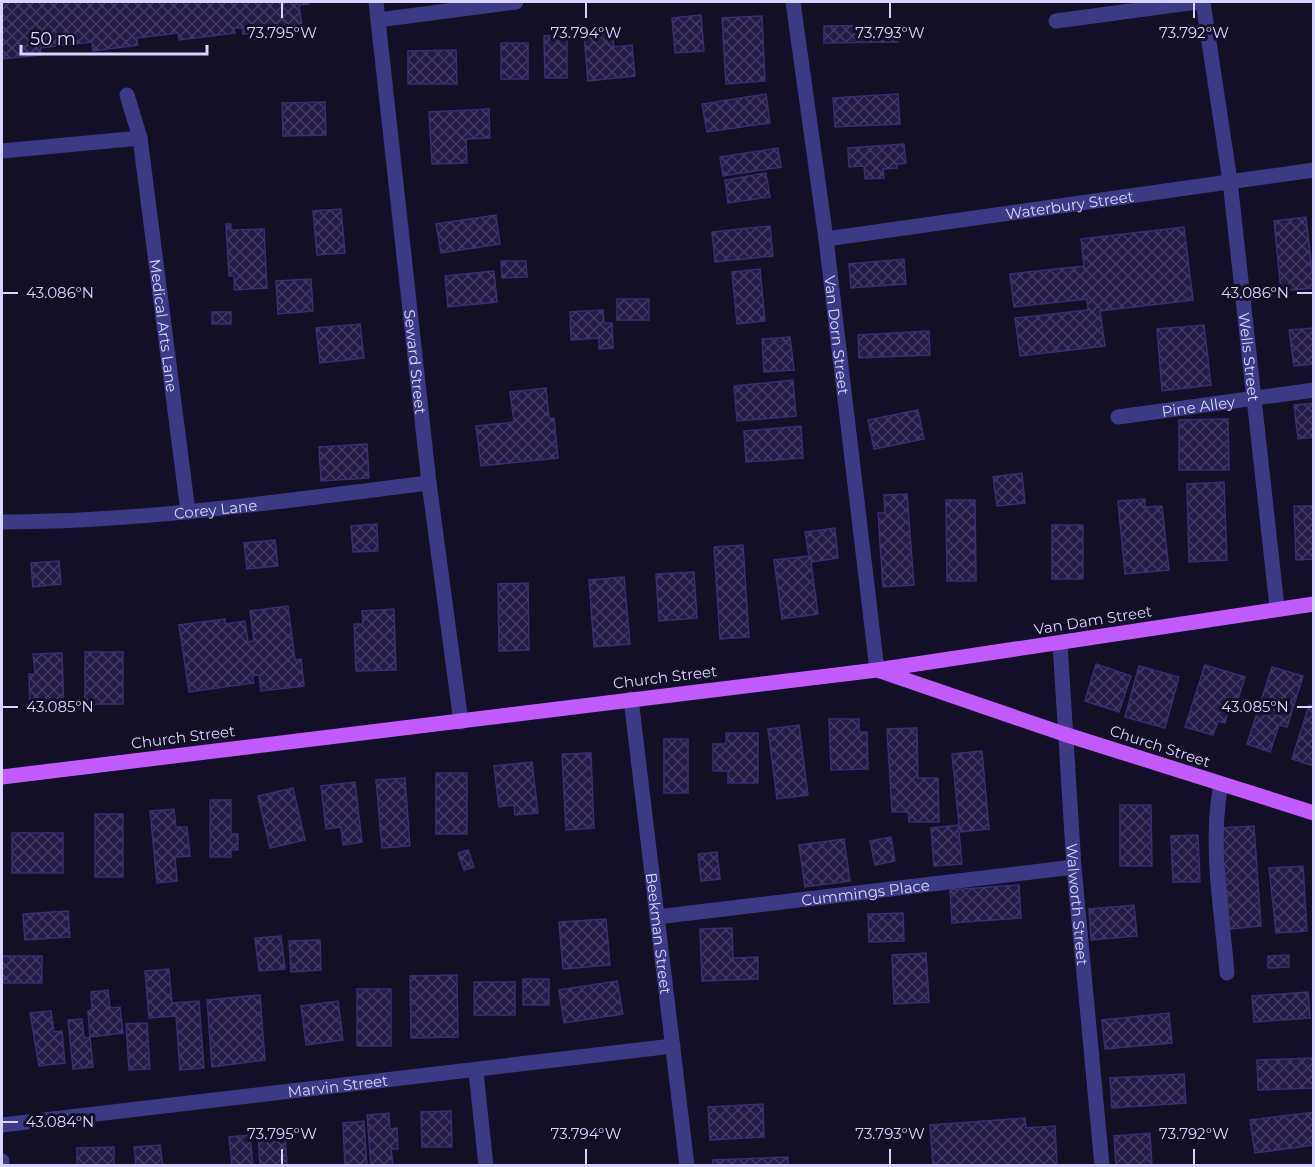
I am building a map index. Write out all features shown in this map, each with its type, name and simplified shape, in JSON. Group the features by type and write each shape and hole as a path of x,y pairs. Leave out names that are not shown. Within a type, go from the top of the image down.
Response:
{"main road":[{"name":"Van Dam Street","path":"877,670 1060,644 1277,607 1314,604"},
{"name":"Church Street","path":"2,777 877,670 1064,734 1314,813"}],"street":[{"name":"Seward Street","path":"376,2 429,483 461,722"},
{"path":"378,20 516,2"},
{"name":"Van Dorn Street","path":"793,2 826,239 877,670"},
{"path":"1056,21 1197,2"},
{"name":"Wells Street","path":"1203,2 1230,181 1277,607"},
{"name":"Medical Arts Lane","path":"127,95 140,138 189,512"},
{"path":"2,151 140,138"},
{"name":"Waterbury Street","path":"826,239 1314,170"},
{"name":"Pine Alley","path":"1118,417 1314,390"},
{"name":"Corey Lane","path":"2,522 61,522 189,512 429,483"},
{"name":"Walworth Street","path":"1060,644 1074,867 1102,1166"},
{"name":"Beekman Street","path":"631,699 687,1166"},
{"path":"1221,784 1216,811 1216,835 1227,973"},
{"name":"Cummings Place","path":"657,917 1074,867"},
{"name":"Marvin Street","path":"2,1125 476,1072 673,1046"},
{"path":"476,1072 486,1166"},
{"path":"2,1161 2,1166"}],"building":[{"path":"2,2 309,2 309,4 299,5 302,27 268,31 269,38 250,40 249,34 243,34 243,28 234,28 235,33 179,40 178,33 137,38 138,45 93,51 92,42 40,48 41,55 2,59"},
{"path":"701,15 704,51 675,53 672,18"},
{"path":"762,16 765,81 726,84 722,18"},
{"path":"897,25 898,42 824,43 824,26"},
{"path":"612,33 614,47 632,45 635,76 588,81 584,36"},
{"path":"567,35 567,78 545,78 544,36"},
{"path":"501,43 528,43 528,79 501,79"},
{"path":"456,50 457,84 408,84 408,51"},
{"path":"766,94 770,123 707,132 702,104"},
{"path":"898,94 900,124 835,127 833,98"},
{"path":"325,102 326,135 283,136 282,103"},
{"path":"489,109 490,138 466,139 467,163 432,164 429,112"},
{"path":"904,144 906,163 897,164 897,168 883,169 884,178 865,179 864,166 849,167 848,148"},
{"path":"778,148 781,167 723,176 720,157"},
{"path":"766,173 770,197 728,203 725,180"},
{"path":"341,209 345,253 317,255 313,211"},
{"path":"496,215 500,244 441,253 436,224"},
{"path":"1306,217 1314,288 1281,291 1274,221"},
{"path":"226,224 231,224 231,230 264,229 267,288 234,290 234,276 229,276"},
{"path":"770,226 773,256 715,262 712,232"},
{"path":"1184,227 1193,300 1100,311 1105,346 1020,356 1015,318 1088,310 1087,299 1014,307 1010,274 1084,266 1081,239"},
{"path":"904,259 906,284 851,288 849,264"},
{"path":"501,261 526,261 527,277 502,278"},
{"path":"760,269 765,321 737,324 732,272"},
{"path":"494,271 497,302 448,307 445,276"},
{"path":"311,279 313,311 278,314 276,281"},
{"path":"617,299 649,299 649,320 617,320"},
{"path":"603,310 604,323 612,323 613,348 599,349 599,338 571,340 570,312"},
{"path":"212,312 231,312 231,324 212,324"},
{"path":"360,324 364,358 320,363 316,328"},
{"path":"1204,325 1211,385 1162,391 1157,329"},
{"path":"1314,328 1314,364 1294,366 1289,330"},
{"path":"929,331 930,355 859,358 858,335"},
{"path":"790,337 794,370 764,372 762,339"},
{"path":"793,380 796,416 737,421 734,386"},
{"path":"546,388 549,418 554,418 558,458 481,466 476,426 514,422 510,392"},
{"path":"1314,403 1314,437 1298,439 1294,405"},
{"path":"918,410 924,439 874,449 868,420"},
{"path":"1228,419 1229,470 1179,470 1179,420"},
{"path":"801,426 803,458 746,462 744,431"},
{"path":"367,444 369,478 321,481 319,447"},
{"path":"1022,473 1025,503 997,506 993,477"},
{"path":"1224,482 1227,560 1189,562 1187,484"},
{"path":"907,494 914,585 883,587 878,513 885,513 884,495"},
{"path":"1145,499 1145,507 1162,506 1169,570 1125,574 1118,501"},
{"path":"946,500 975,500 976,581 947,581"},
{"path":"1294,506 1314,506 1314,559 1296,560"},
{"path":"377,524 378,551 353,552 351,526"},
{"path":"1052,525 1083,525 1083,579 1052,579"},
{"path":"835,528 838,558 811,562 818,614 782,619 774,560 809,556 805,532"},
{"path":"275,540 278,566 247,569 244,543"},
{"path":"743,545 749,637 720,639 714,547"},
{"path":"59,561 61,584 33,587 31,563"},
{"path":"694,572 697,618 659,621 656,574"},
{"path":"624,577 630,644 594,647 589,580"},
{"path":"528,583 529,650 499,651 498,584"},
{"path":"288,606 295,660 301,659 304,686 261,691 259,675 252,676 254,683 189,692 179,625 225,619 225,624 245,621 248,642 254,641 250,611"},
{"path":"394,609 396,670 356,671 354,624 363,624 362,611"},
{"path":"85,652 123,652 123,704 85,704"},
{"path":"62,653 64,710 30,711 29,674 35,674 33,654"},
{"path":"1096,664 1131,676 1119,712 1085,701"},
{"path":"1205,665 1245,677 1235,709 1229,708 1225,723 1218,721 1213,735 1185,727"},
{"path":"1139,666 1179,677 1165,728 1125,717"},
{"path":"1272,667 1303,676 1287,727 1279,725 1270,752 1247,744"},
{"path":"1309,705 1314,706 1314,766 1292,759"},
{"path":"829,719 859,719 859,732 867,732 868,769 831,770"},
{"path":"799,725 808,795 777,799 768,729"},
{"path":"917,728 918,778 938,778 939,822 909,822 908,812 892,812 887,729"},
{"path":"726,733 758,733 758,783 728,783 728,771 713,771 713,744 726,744"},
{"path":"664,739 688,739 688,793 664,793"},
{"path":"982,751 989,829 959,832 962,864 934,866 931,828 959,825 952,754"},
{"path":"591,753 594,828 566,830 562,754"},
{"path":"532,762 538,813 515,815 514,805 499,807 494,766"},
{"path":"436,773 467,773 467,834 436,834"},
{"path":"405,778 410,846 382,848 376,780"},
{"path":"355,782 362,842 343,845 341,827 326,829 321,786"},
{"path":"293,788 305,840 270,848 258,796"},
{"path":"210,800 231,800 231,834 238,834 238,850 231,850 231,857 210,857"},
{"path":"1120,805 1151,805 1152,866 1120,866"},
{"path":"174,809 176,827 187,827 190,856 175,857 177,881 157,883 150,811"},
{"path":"95,814 123,814 123,877 95,877"},
{"path":"1254,826 1261,926 1230,929 1220,828"},
{"path":"12,833 63,833 63,873 12,873"},
{"path":"1198,835 1200,882 1173,882 1171,836"},
{"path":"891,837 895,861 875,865 870,841"},
{"path":"844,839 850,881 805,887 799,845"},
{"path":"468,850 474,867 464,870 458,853"},
{"path":"717,852 720,879 701,881 698,854"},
{"path":"1303,866 1307,931 1276,933 1269,868"},
{"path":"1019,885 1021,918 952,923 950,890"},
{"path":"1134,905 1137,936 1091,940 1089,909"},
{"path":"68,911 70,937 25,940 23,914"},
{"path":"903,913 904,941 869,942 868,914"},
{"path":"606,919 610,965 563,969 559,922"},
{"path":"732,928 733,958 758,957 758,979 702,981 700,929"},
{"path":"281,936 285,969 259,971 255,938"},
{"path":"320,940 321,970 291,972 289,941"},
{"path":"926,953 929,1002 894,1004 892,955"},
{"path":"1289,955 1289,967 1268,968 1268,956"},
{"path":"2,956 42,956 42,983 2,983"},
{"path":"169,969 172,1003 199,1001 204,1068 180,1070 176,1016 149,1018 145,971"},
{"path":"457,975 458,1037 411,1038 410,976"},
{"path":"523,979 549,979 549,1005 523,1005"},
{"path":"617,981 623,1014 564,1023 559,990"},
{"path":"474,982 515,982 515,1015 474,1015"},
{"path":"357,989 391,989 391,1046 357,1046"},
{"path":"108,990 110,1008 120,1007 123,1033 90,1037 88,1011 92,1010 91,992"},
{"path":"1308,992 1310,1018 1254,1022 1252,996"},
{"path":"260,995 265,1060 212,1067 207,1000"},
{"path":"338,1001 343,1040 306,1045 301,1006"},
{"path":"51,1011 54,1032 62,1031 65,1063 39,1066 30,1013"},
{"path":"1169,1013 1172,1043 1105,1049 1102,1020"},
{"path":"82,1019 84,1038 90,1037 93,1067 73,1069 68,1020"},
{"path":"147,1023 150,1069 129,1070 126,1024"},
{"path":"1314,1058 1314,1088 1258,1090 1257,1060"},
{"path":"1184,1074 1186,1103 1112,1108 1110,1078"},
{"path":"763,1104 764,1137 710,1140 708,1107"},
{"path":"451,1111 452,1147 422,1147 421,1112"},
{"path":"1314,1112 1314,1145 1255,1153 1250,1120"},
{"path":"389,1113 390,1129 397,1128 398,1149 391,1149 393,1165 371,1166 367,1115"},
{"path":"1025,1118 1026,1128 1055,1126 1057,1166 933,1166 930,1125"},
{"path":"364,1121 367,1166 345,1166 343,1123"},
{"path":"285,1131 287,1165 256,1166 260,1165 258,1133"},
{"path":"1150,1133 1152,1166 1116,1166 1114,1136"},
{"path":"250,1135 253,1166 232,1166 229,1137"},
{"path":"160,1145 163,1166 136,1166 134,1147"},
{"path":"114,1147 114,1166 77,1166 77,1148"},
{"path":"788,1157 788,1166 713,1166 713,1160"}]}
